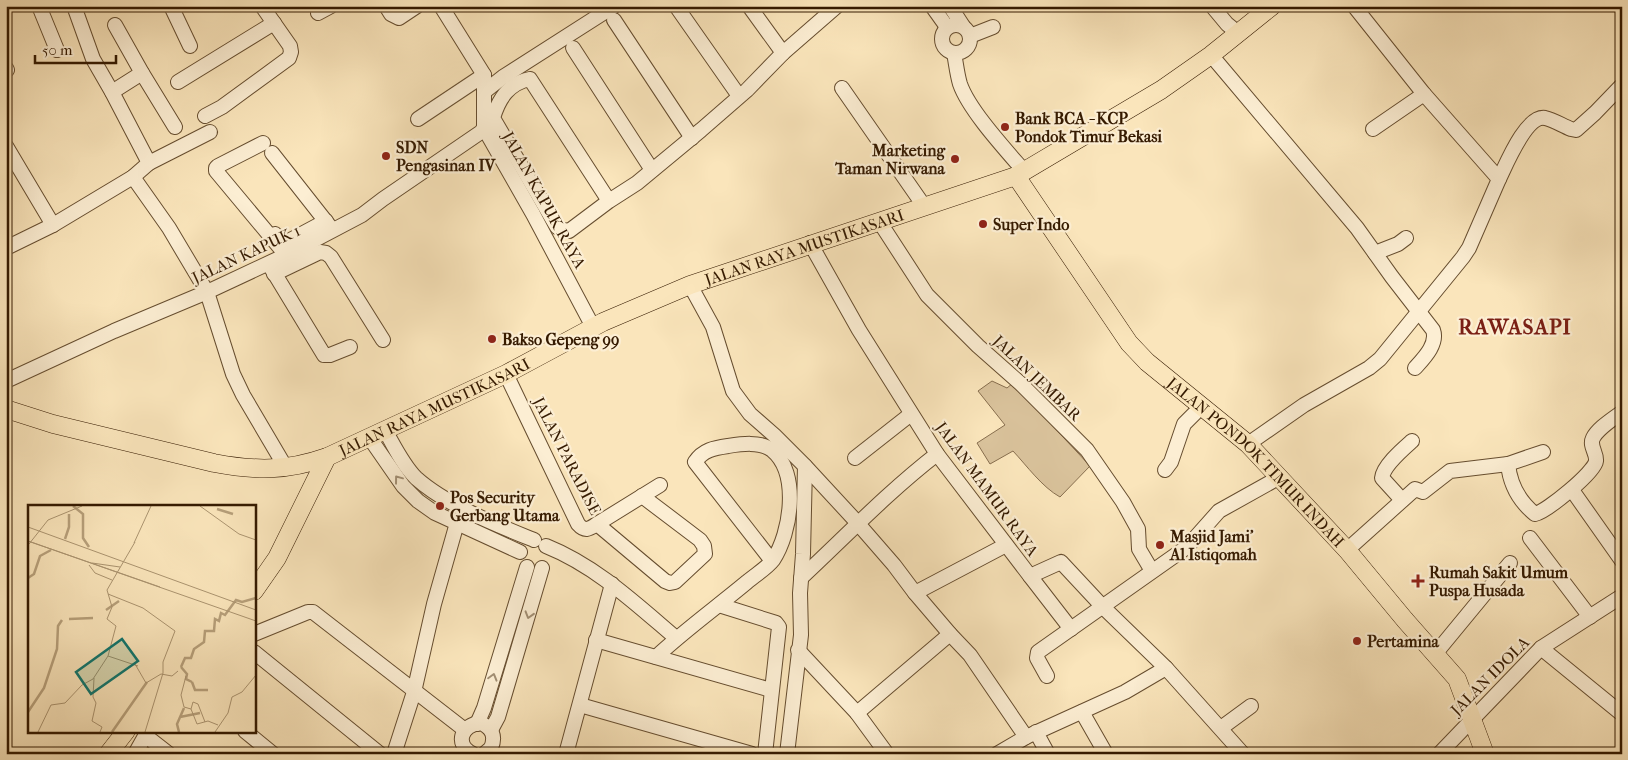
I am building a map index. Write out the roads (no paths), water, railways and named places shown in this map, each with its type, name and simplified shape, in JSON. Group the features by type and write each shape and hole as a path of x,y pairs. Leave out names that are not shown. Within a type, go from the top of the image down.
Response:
{"main road":[{"name":"JALAN RAYA MUSTIKASARI","path":"6,408 53,424 214,463 263,470 307,464 327,457 506,374 593,327 690,285 1020,173 1139,104 1212,55 1272,6"},
{"name":"JALAN PONDOK TIMUR INDAH","path":"1020,173 1129,344 1147,362 1248,444 1346,550 1457,679 1485,754"},
{"path":"255,589 277,558 327,457"},
{"path":"108,754 125,732"}],"street":[{"path":"39,6 57,50"},
{"path":"74,6 93,59 149,163"},
{"path":"171,6 190,46"},
{"path":"205,116 222,107 289,58 292,52 262,6"},
{"path":"318,14 330,6"},
{"path":"386,6 391,14 398,18 417,6"},
{"path":"418,119 484,75 441,6"},
{"path":"484,92 503,77 614,6"},
{"path":"676,6 739,96"},
{"path":"749,6 783,53"},
{"path":"932,6 947,27"},
{"path":"950,6 966,31 970,43 967,49 961,52 954,53 947,50 942,40 943,33 947,27 955,24 966,31 993,27"},
{"path":"1212,6 1227,24 1238,33"},
{"path":"1354,6 1424,94 1499,179"},
{"path":"609,201 530,79 521,80 506,90 496,107 493,118 557,227 569,231 637,183 692,138 739,96 829,9"},
{"path":"614,20 692,138"},
{"path":"178,82 274,23"},
{"path":"116,26 175,127"},
{"path":"573,48 652,170"},
{"path":"954,53 959,82 965,97 1020,173"},
{"path":"1212,55 1357,228 1433,330 1435,342 1415,368"},
{"path":"112,92 142,73"},
{"name":"JALAN KAPUK RAYA","path":"484,75 484,128 533,214 593,327"},
{"path":"1248,444 1304,405 1375,364 1444,282 1469,248 1499,179 1519,140 1532,123 1545,118 1576,130 1622,85"},
{"path":"842,88 924,206"},
{"path":"1373,129 1424,94"},
{"name":"JALAN KAPUK 1","path":"6,381 114,331 207,292 271,269 286,255 330,226 362,215 481,132 484,128"},
{"path":"6,248 53,225 133,177 149,163 210,132"},
{"path":"6,146 53,225"},
{"path":"237,183 283,244 330,226 268,148 218,166 216,171 286,255"},
{"path":"133,177 169,228 207,292 233,374 243,395 286,468"},
{"name":"JALAN JEMBAR","path":"879,221 927,295 971,340 1021,384 1086,450 1127,509 1138,529 1139,549 1152,571"},
{"path":"1375,254 1398,244 1406,238"},
{"name":"JALAN MAMUR RAYA","path":"810,243 858,330 937,454 1030,576 1061,562 1103,607 1166,668 1243,754"},
{"path":"350,347 330,355 324,354 271,269 320,252 326,253 331,257 382,340"},
{"path":"690,285 693,294 704,309 713,327 733,391 750,414 805,466 858,523 915,593 970,655 1048,754"},
{"name":"JALAN PARADISE","path":"506,374 582,529 587,530 660,485"},
{"path":"1165,470 1171,462 1184,424 1202,406"},
{"path":"1508,464 1512,485 1527,507 1535,514 1542,513 1572,490 1595,465 1596,460 1591,443 1593,437 1622,412"},
{"path":"855,458 912,414"},
{"path":"386,430 397,451 415,477 437,494 564,554 612,584 676,638"},
{"path":"369,437 384,460 418,501 457,523 520,552"},
{"path":"1402,500 1382,478 1382,474 1385,468 1412,441"},
{"path":"656,657 676,638 719,605 772,560 784,537 789,518 788,474 771,450 746,444 706,450 695,462 772,560"},
{"path":"384,460 397,451"},
{"path":"1346,550 1415,489 1420,492 1426,490 1450,472 1508,464 1543,452"},
{"path":"801,578 858,523 937,454"},
{"path":"787,754 801,635 805,466"},
{"path":"1047,676 1037,658 1038,654 1070,629 1182,552 1195,540 1220,510 1280,477"},
{"path":"1572,490 1622,561"},
{"path":"429,508 437,494"},
{"path":"597,524 665,581 670,584 675,582 704,554 704,546 700,540 642,496"},
{"path":"394,754 414,692 434,604 457,523"},
{"path":"1530,538 1590,617"},
{"path":"540,543 524,545 520,552 521,561 527,567 535,570 542,568"},
{"path":"491,730 498,717 542,568 549,561 550,555 540,543"},
{"path":"915,593 1006,546"},
{"path":"1435,654 1510,563"},
{"path":"255,634 308,612 317,614 414,692 471,727 487,726 494,736 494,742 481,753 462,742 471,727 484,708 527,567"},
{"path":"1030,576 1070,629"},
{"path":"566,754 612,584"},
{"name":"JALAN IDOLA","path":"1439,754 1541,648 1622,596"},
{"path":"719,605 776,623 779,627 765,754"},
{"path":"856,713 950,634"},
{"path":"596,640 771,690"},
{"path":"1541,648 1622,714"},
{"path":"798,650 856,713 887,754"},
{"path":"255,653 380,754"},
{"path":"997,754 1031,734 1125,692 1166,668"},
{"path":"580,705 752,754"},
{"path":"1221,728 1251,706"},
{"path":"1082,712 1106,754"},
{"path":"246,732 273,754"},
{"path":"134,754 147,734 169,754"}],"place":[{"name":"Bank BCA - KCP Pondok Timur Bekasi","path":"1005,127"},
{"name":"SDN Pengasinan IV","path":"386,156"},
{"name":"Marketing Taman Nirwana","path":"955,159"},
{"name":"Super Indo","path":"983,224"},
{"name":"Bakso Gepeng 99","path":"492,339"},
{"name":"Pos Security Gerbang Utama","path":"440,506"},
{"name":"Masjid Jami' Al Istiqomah","path":"1160,545"},
{"name":"Rumah Sakit Umum Puspa Husada","path":"1418,581"},
{"name":"Pertamina","path":"1357,641"}],"district":[{"name":"RAWASAPI","path":"1515,327"}]}
